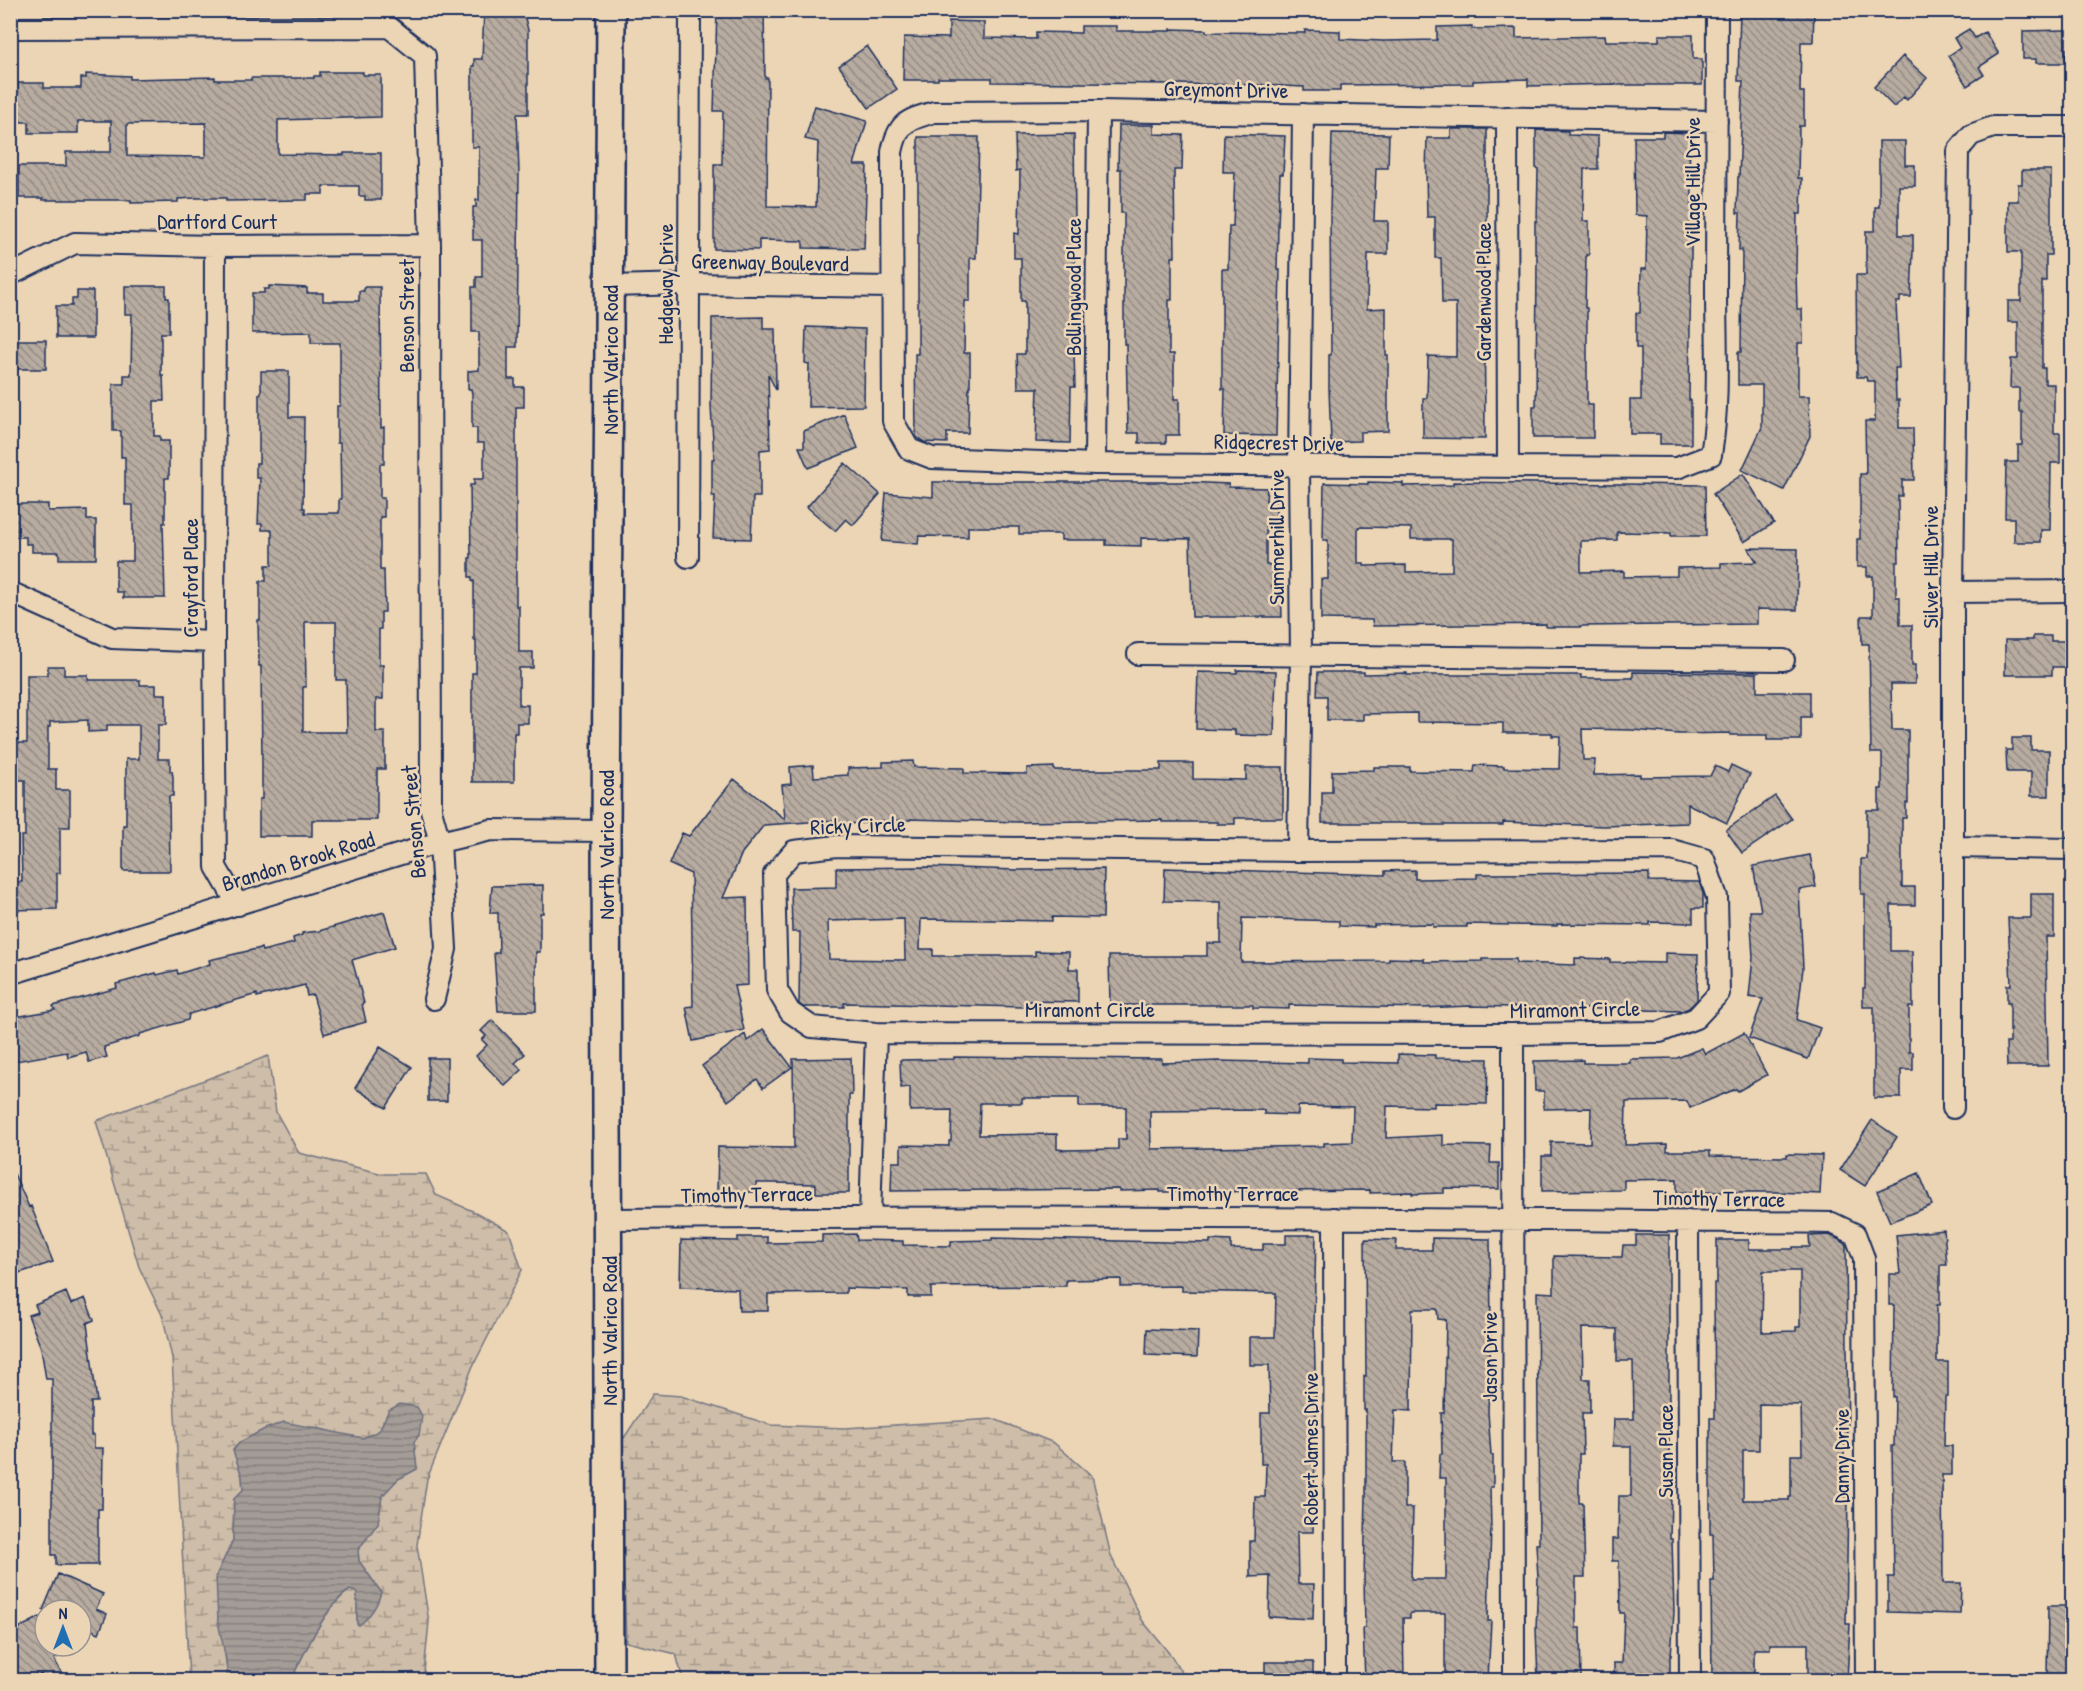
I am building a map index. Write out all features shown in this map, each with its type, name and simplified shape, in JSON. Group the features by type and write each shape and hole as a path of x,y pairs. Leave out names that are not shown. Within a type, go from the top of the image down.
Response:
{"street":[{"name":"North Valrico Road","path":"609,1680 606,831 611,10"},
{"name":"Hedgeway Drive","path":"688,557 690,10"},
{"name":"Village Hill Drive","path":"1716,354 1717,10"},
{"name":"Benson Street","path":"10,28 389,27 425,56 430,245 431,810 440,842 447,950 434,999"},
{"name":"Greymont Drive","path":"892,287 892,152 895,135 909,119 934,112 1098,111 1716,121"},
{"name":"Bollingwood Place","path":"1095,464 1098,111"},
{"name":"Summerhill Drive","path":"1298,851 1303,114"},
{"name":"Gardenwood Place","path":"1507,117 1508,467"},
{"name":"Silver Hill Drive","path":"1953,1108 1953,592 1958,151 1971,135 1993,127 2073,128"},
{"name":"Dartford Court","path":"10,275 75,243 215,246 430,245"},
{"name":"Crayford Place","path":"215,246 216,867 238,904"},
{"name":"Greenway Boulevard","path":"610,286 688,284 892,287"},
{"name":"Ridgecrest Drive","path":"892,287 893,421 909,449 932,458 1095,464 1677,468 1711,455 1716,424 1716,354"},
{"path":"1953,592 2073,591"},
{"path":"10,592 112,638 214,642"},
{"path":"1138,654 1784,660"},
{"name":"Brandon Brook Road","path":"10,974 440,842 492,830 606,831"},
{"name":"Ricky Circle","path":"876,1033 812,1027 790,1012 777,990 774,874 794,851 837,846 1298,851"},
{"path":"1953,847 2073,849"},
{"name":"Miramont Circle","path":"876,1033 1513,1034 1660,1032 1696,1018 1719,993 1717,897 1704,859 1672,850 1298,851"},
{"path":"870,1216 876,1033"},
{"name":"Jason Drive","path":"1513,1034 1514,1680"},
{"name":"Timothy Terrace","path":"608,1219 870,1216 1688,1221 1832,1223 1856,1234"},
{"name":"Robert James Drive","path":"1334,1218 1335,1680"},
{"name":"Susan Place","path":"1688,1221 1690,1680"},
{"name":"Danny Drive","path":"1856,1234 1864,1258 1866,1680"}],"green space":[{"path":"268,1056 276,1112 299,1153 383,1174 426,1174 436,1195 477,1213 509,1231 522,1270 473,1366 427,1479 417,1545 429,1622 424,1672 414,1680 291,1680 316,1631 341,1597 350,1590 357,1592 357,1624 359,1625 381,1592 359,1561 358,1550 378,1523 382,1496 398,1479 417,1469 414,1442 419,1435 389,1410 379,1431 363,1438 314,1427 265,1429 240,1442 233,1450 242,1476 243,1490 234,1499 233,1540 216,1576 228,1680 189,1680 172,1358 163,1317 139,1267 96,1121"},
{"path":"653,1394 681,1396 771,1425 844,1428 994,1419 1054,1443 1092,1476 1111,1556 1142,1620 1172,1657 1186,1680 683,1680 676,1654 626,1642 620,1444"}],"shaded area":[{"path":"400,1404 417,1407 422,1416 419,1435 414,1442 417,1469 398,1479 382,1496 378,1523 358,1550 359,1561 381,1592 373,1611 363,1622 357,1624 357,1592 350,1590 341,1597 324,1618 291,1680 228,1680 218,1622 216,1576 233,1540 234,1499 243,1490 242,1476 233,1451 240,1442 284,1422 363,1438 379,1431 389,1410"}],"building":[{"path":"484,10 523,10 528,30 528,114 517,114 519,174 517,347 508,347 508,379 515,379 515,387 524,387 524,407 516,407 516,606 519,606 519,652 533,652 533,668 519,668 519,705 528,705 528,723 517,723 517,733 514,733 514,782 472,782 472,673 476,673 476,640 474,640 474,581 472,577 469,577 470,485 474,485 474,479 484,479 484,443 477,443 477,428 472,428 472,394 471,389 468,389 468,371 479,370 479,332 472,332 472,287 476,287 476,277 482,277 482,240 473,240 473,207 476,207 476,200 479,200 479,147 472,147 472,66 474,66 474,59 482,59"},
{"path":"717,10 764,10 765,78 768,78 767,206 816,207 818,142 805,139 815,106 867,121 854,165 867,165 864,249 803,248 803,241 759,240 759,250 714,249 714,164 722,164 723,111 714,111"},
{"path":"1740,10 1814,10 1813,42 1801,42 1800,92 1804,92 1804,126 1799,126 1798,178 1802,178 1801,214 1797,214 1796,270 1797,309 1802,309 1803,343 1798,343 1798,396 1809,396 1810,436 1784,490 1742,470 1762,427 1762,385 1738,385 1738,352 1741,352 1742,250 1739,250 1740,213 1737,213 1743,81 1738,81"},
{"path":"949,21 984,22 984,38 1036,39 1036,32 1081,33 1081,26 1116,26 1116,31 1171,31 1171,29 1206,30 1206,32 1305,33 1305,30 1340,31 1340,39 1383,41 1437,40 1437,27 1472,26 1472,29 1516,28 1516,38 1605,36 1606,41 1659,41 1659,35 1693,35 1693,59 1702,59 1702,85 1528,86 1528,79 1473,81 1473,84 1340,85 1340,91 1304,91 1304,87 1262,85 992,82 992,78 903,80 904,37 949,38"},
{"path":"1969,29 1975,38 1985,32 1999,54 1979,67 1984,75 1967,86 1948,56 1960,48 1954,38"},
{"path":"2066,30 2066,63 2036,63 2036,59 2023,59 2023,31"},
{"path":"867,46 897,89 869,108 839,66"},
{"path":"1903,56 1927,78 1907,100 1904,97 1894,107 1874,87"},
{"path":"320,72 363,72 363,75 381,75 381,117 278,120 278,154 381,153 381,200 365,200 365,196 359,196 359,186 323,186 323,194 307,194 307,200 226,201 226,198 195,198 178,199 178,202 131,203 131,200 19,198 19,166 66,166 66,152 111,152 111,121 78,121 78,133 29,133 29,122 18,122 18,83 44,83 44,88 81,88 81,78 86,78 86,74 130,76 130,79 215,77 215,80 320,76","holes":["206,123 205,157 127,156 127,124"]},
{"path":"1119,125 1154,125 1154,134 1183,135 1182,170 1174,170 1175,257 1172,257 1172,300 1169,300 1169,354 1174,354 1174,399 1179,399 1179,435 1166,435 1166,443 1139,443 1139,433 1128,433 1126,344 1124,344 1124,213 1121,213 1121,169 1118,169"},
{"path":"1451,129 1487,129 1487,258 1484,258 1485,439 1423,438 1423,398 1427,398 1428,356 1456,357 1456,303 1442,303 1441,258 1435,258 1435,217 1427,217 1426,172 1427,138 1451,138"},
{"path":"1536,130 1568,131 1568,135 1598,136 1598,169 1584,169 1583,221 1589,221 1585,308 1587,308 1587,405 1593,405 1593,438 1533,438 1533,406 1536,406 1537,254 1535,254 1535,221 1537,221 1538,169 1536,168"},
{"path":"1663,132 1689,133 1690,182 1692,182 1689,400 1691,400 1691,444 1660,444 1660,434 1630,434 1630,400 1641,400 1641,348 1636,348 1636,313 1640,313 1641,269 1646,269 1647,216 1635,215 1634,137 1663,137"},
{"path":"1332,133 1389,134 1388,168 1376,168 1374,221 1388,221 1388,254 1368,254 1367,309 1386,308 1388,431 1360,432 1360,441 1331,442 1329,355 1331,355"},
{"path":"1074,134 1075,387 1071,387 1070,443 1036,442 1038,388 1018,388 1017,354 1025,354 1025,301 1021,301 1021,258 1014,258 1014,233 1019,234 1020,170 1016,171 1015,135"},
{"path":"1224,134 1285,136 1283,174 1280,174 1278,227 1277,270 1280,270 1276,436 1224,435 1222,269 1228,269 1229,226 1233,226 1235,172 1223,172"},
{"path":"918,137 979,137 976,258 970,258 970,301 965,301 964,353 970,353 968,433 947,433 947,443 924,442 916,437"},
{"path":"1879,141 1905,141 1905,165 1915,165 1915,186 1899,186 1899,235 1913,235 1913,251 1911,297 1900,297 1900,302 1896,302 1899,368 1895,368 1896,400 1899,400 1899,428 1913,428 1914,480 1902,480 1902,496 1898,496 1899,562 1896,562 1896,597 1900,597 1900,625 1912,625 1912,665 1915,665 1915,684 1891,684 1892,730 1908,730 1908,803 1906,803 1906,818 1902,818 1902,887 1915,887 1915,905 1891,905 1891,951 1912,951 1913,1007 1909,1007 1909,1052 1913,1052 1913,1070 1901,1070 1901,1098 1874,1098 1874,1007 1863,1007 1865,894 1861,894 1861,859 1867,859 1867,810 1879,810 1879,789 1882,789 1882,753 1871,753 1869,644 1862,644 1861,616 1873,616 1873,576 1867,576 1867,567 1857,567 1857,539 1860,539 1860,474 1866,474 1865,421 1875,421 1875,381 1867,381 1866,377 1857,377 1856,275 1866,275 1866,231 1875,231 1875,207 1879,207"},
{"path":"2022,170 2051,170 2051,255 2046,255 2046,281 2042,281 2042,368 2045,368 2045,384 2054,384 2054,433 2060,433 2060,463 2051,463 2050,530 2041,530 2041,542 2014,542 2014,518 2005,518 2006,462 2018,462 2018,445 2022,445 2019,388 2010,388 2011,359 2018,359 2018,322 2008,322 2008,301 2021,301 2021,252 2008,252 2008,201 2018,201 2018,184 2022,184"},
{"path":"125,286 166,286 166,298 169,298 169,333 161,333 161,375 163,375 164,401 154,401 154,436 160,436 160,441 169,441 169,478 165,478 165,523 163,523 165,598 123,598 123,592 116,592 116,561 133,561 133,505 125,505 125,457 121,457 121,431 113,431 113,384 124,384 124,375 131,375 132,314 125,314"},
{"path":"269,286 307,288 307,293 323,293 323,301 359,301 359,291 364,291 364,287 380,287 381,428 384,427 384,464 380,464 380,498 384,498 384,517 380,517 380,570 384,570 385,612 381,612 381,629 379,629 379,665 383,665 383,699 376,699 376,732 385,732 385,769 377,769 377,820 312,820 312,836 259,836 262,764 258,620 260,620 260,581 266,581 266,565 272,565 272,530 262,530 262,524 258,524 260,478 256,478 256,463 259,463 259,394 261,394 261,371 289,371 289,417 304,417 303,508 305,508 305,513 339,513 340,443 337,443 337,406 340,406 340,343 311,343 311,332 252,333 252,293 264,293 264,289 269,289","holes":["305,622 336,622 336,680 346,680 347,732 303,732 303,687 306,687"]},
{"path":"77,291 93,291 93,338 56,338 56,306 72,306 72,299 77,299"},
{"path":"763,317 763,329 775,329 776,390 768,374 770,449 760,450 760,497 753,497 751,539 713,538 715,496 712,496 712,459 714,459 711,406 712,318"},
{"path":"806,327 865,329 864,406 808,407 809,364 805,363"},
{"path":"10,340 46,340 46,369 10,369"},
{"path":"844,414 858,448 808,468 799,447 804,447 804,431"},
{"path":"845,463 880,494 853,525 846,519 835,531 807,507"},
{"path":"1743,474 1774,523 1744,542 1713,494"},
{"path":"933,482 1184,482 1267,488 1266,501 1276,501 1276,525 1266,525 1266,565 1272,565 1272,588 1281,588 1282,617 1192,617 1190,539 1141,538 1141,546 1106,545 1106,540 1061,540 1061,534 1019,534 1019,527 968,527 968,537 919,536 918,544 882,541 886,493 933,497"},
{"path":"1368,482 1403,483 1403,486 1453,485 1453,482 1705,485 1706,536 1617,532 1617,540 1581,541 1581,572 1624,571 1624,577 1677,576 1677,568 1721,567 1721,563 1757,562 1748,548 1798,549 1797,610 1757,609 1757,624 1580,627 1546,627 1546,624 1373,626 1372,620 1321,619 1321,579 1328,579 1328,540 1323,540 1324,483 1368,484","holes":["1358,527 1411,528 1411,539 1452,539 1452,571 1406,572 1406,565 1364,566 1364,563 1358,563"]},
{"path":"10,504 48,504 48,511 87,510 87,520 96,520 96,559 59,559 59,552 32,552 32,544 26,544 26,537 10,537"},
{"path":"2033,636 2051,636 2051,641 2073,641 2073,667 2052,667 2052,675 2005,675 2005,640 2033,640"},
{"path":"48,666 64,666 64,675 88,675 88,680 140,680 140,685 156,685 156,694 166,694 166,725 158,725 158,759 170,759 170,771 173,777 173,796 169,796 170,871 123,871 126,759 139,759 139,725 107,725 107,731 88,732 88,720 50,722 48,769 56,769 56,790 70,790 70,827 60,827 57,909 10,910 10,882 22,882 21,836 25,836 25,780 15,780 15,765 10,765 10,743 27,743 27,675 48,675"},
{"path":"1237,670 1276,671 1274,736 1235,735 1235,730 1196,729 1198,672 1237,673"},
{"path":"1318,672 1407,673 1407,675 1581,675 1581,678 1633,678 1633,672 1757,673 1757,692 1810,692 1810,717 1801,717 1801,740 1767,740 1767,735 1730,735 1730,733 1679,734 1582,729 1583,760 1595,760 1594,775 1710,776 1715,766 1728,772 1731,765 1750,774 1727,823 1688,804 1688,823 1604,826 1503,822 1503,825 1322,823 1322,792 1332,792 1332,771 1374,770 1374,767 1410,767 1410,771 1474,772 1475,765 1559,769 1560,736 1552,736 1552,733 1503,733 1503,723 1417,722 1417,713 1363,714 1363,720 1327,720 1327,696 1317,696"},
{"path":"2012,738 2031,738 2031,750 2049,750 2049,796 2031,796 2031,772 2007,772 2006,750 2012,750"},
{"path":"913,761 914,767 964,768 964,773 1027,774 1027,768 1161,770 1161,763 1193,763 1193,779 1246,780 1246,767 1283,767 1283,818 1235,818 1235,824 1162,822 1162,820 1019,822 910,819 871,821 871,823 839,824 839,820 764,825 742,853 723,898 747,897 748,985 734,986 744,1030 693,1041 686,1007 693,1006 691,874 669,864 682,833 689,836 734,779 785,819 782,785 791,784 790,767 813,765 814,777 848,775 848,768 883,767 883,762"},
{"path":"1775,796 1792,819 1742,853 1726,830"},
{"path":"1810,855 1816,887 1799,890 1803,968 1797,1020 1820,1028 1808,1059 1749,1038 1763,999 1749,997 1753,957 1750,911 1761,911 1753,866"},
{"path":"836,868 1104,869 1103,918 1052,917 1052,921 921,919 920,949 933,949 933,956 1035,956 1035,951 1069,952 1069,969 1078,969 1078,1002 1025,1001 1024,1007 844,1003 844,1007 803,1007 799,1004 800,932 792,932 791,888 836,887","holes":["904,919 905,960 829,959 828,921"]},
{"path":"1165,868 1385,875 1385,871 1415,870 1415,879 1477,878 1477,874 1649,873 1649,881 1699,882 1703,893 1703,908 1693,908 1693,923 1557,924 1557,926 1467,924 1467,927 1433,927 1433,924 1374,925 1374,927 1339,926 1339,921 1242,918 1241,962 1389,961 1389,958 1424,959 1424,962 1516,959 1516,963 1575,965 1575,958 1610,959 1610,962 1665,963 1665,953 1698,954 1697,1000 1682,1011 1470,1006 1423,1008 1289,1005 1289,1009 1253,1008 1253,1005 1110,1005 1109,956 1207,956 1207,943 1221,943 1221,902 1164,901"},
{"path":"543,885 540,952 536,952 536,1011 498,1011 494,953 499,953 498,913 490,913 492,886"},
{"path":"2031,894 2054,894 2054,937 2046,937 2048,1066 2007,1066 2006,1043 2010,1043 2010,1003 2007,1003 2007,985 2011,985 2008,918 2031,918"},
{"path":"384,912 395,947 352,960 364,1003 362,1004 366,1022 324,1034 313,995 307,996 305,985 257,997 257,994 189,1014 188,1020 104,1047 107,1057 89,1062 86,1052 68,1057 67,1052 16,1061 10,1032 10,1018 55,1010 53,1006 117,988 116,984 156,973 157,975 177,970 178,974 210,964 209,960 294,943 293,938 302,933 319,931"},
{"path":"492,1020 525,1054 515,1063 522,1070 505,1086 476,1056 487,1045 482,1040 486,1036 481,1031"},
{"path":"763,1029 792,1067 763,1088 757,1079 728,1101 702,1066 745,1034 747,1041"},
{"path":"1744,1033 1767,1075 1738,1091 1736,1089 1690,1108 1687,1101 1626,1102 1625,1145 1667,1144 1667,1151 1710,1151 1710,1156 1822,1155 1820,1194 1677,1192 1677,1179 1624,1180 1624,1190 1542,1191 1542,1156 1551,1156 1551,1142 1590,1143 1591,1108 1544,1109 1544,1091 1535,1091 1534,1061 1583,1060 1583,1063 1630,1063 1630,1059 1677,1058 1702,1048 1705,1054"},
{"path":"380,1047 412,1067 386,1108 355,1088"},
{"path":"1398,1054 1435,1055 1435,1058 1488,1059 1487,1104 1434,1103 1434,1107 1387,1106 1386,1138 1443,1135 1443,1145 1491,1146 1490,1163 1499,1163 1499,1189 1444,1188 1444,1193 1412,1194 1412,1192 1370,1193 1370,1190 891,1191 892,1162 901,1162 901,1145 949,1146 949,1141 951,1141 952,1110 910,1111 910,1087 901,1088 900,1060 954,1059 954,1057 1162,1059 1162,1063 1218,1061 1308,1063 1308,1058 1341,1059 1341,1062 1398,1063","holes":["1022,1098 1079,1098 1079,1107 1126,1107 1126,1139 1118,1139 1118,1149 1065,1150 1057,1149 1057,1134 979,1135 980,1103 1022,1103","1298,1106 1353,1107 1352,1142 1324,1143 1324,1146 1151,1149 1150,1111 1264,1110 1264,1114 1298,1115"]},
{"path":"428,1058 447,1058 447,1101 428,1101"},
{"path":"851,1058 849,1193 816,1193 816,1184 772,1183 756,1183 756,1192 717,1192 718,1147 794,1148 793,1059"},
{"path":"1872,1120 1897,1137 1865,1186 1840,1170"},
{"path":"10,1165 29,1207 31,1206 53,1262 10,1276"},
{"path":"1919,1173 1932,1205 1890,1222 1877,1191"},
{"path":"1944,1230 1947,1265 1940,1265 1937,1362 1948,1362 1944,1446 1952,1446 1952,1475 1942,1475 1943,1583 1961,1583 1960,1614 1888,1612 1888,1577 1894,1577 1892,1446 1894,1446 1895,1397 1893,1397 1894,1305 1889,1305 1889,1274 1900,1274 1896,1235"},
{"path":"856,1234 857,1240 903,1241 903,1245 951,1246 951,1241 992,1240 992,1238 1210,1243 1210,1240 1231,1241 1231,1249 1263,1250 1263,1244 1286,1244 1286,1235 1316,1235 1314,1324 1316,1414 1313,1532 1297,1532 1298,1584 1314,1584 1313,1619 1269,1617 1270,1576 1250,1577 1250,1541 1254,1541 1255,1497 1265,1497 1266,1464 1261,1464 1261,1413 1270,1413 1269,1365 1250,1365 1250,1337 1275,1337 1276,1293 1182,1291 1182,1286 1121,1287 1121,1279 1066,1280 1066,1286 931,1287 931,1297 908,1297 908,1290 846,1288 846,1293 768,1294 768,1311 739,1311 738,1289 680,1287 681,1240 738,1241 738,1237 767,1237 767,1243 822,1242 822,1235"},
{"path":"1636,1235 1669,1235 1669,1454 1672,1454 1670,1539 1672,1539 1674,1612 1670,1680 1614,1680 1614,1663 1622,1663 1624,1613 1620,1613 1619,1561 1612,1561 1612,1539 1618,1539 1619,1496 1631,1496 1631,1446 1613,1446 1614,1419 1634,1419 1633,1361 1617,1361 1617,1329 1582,1328 1583,1379 1590,1379 1590,1413 1582,1413 1583,1454 1579,1454 1579,1503 1583,1503 1585,1577 1576,1577 1576,1628 1580,1628 1581,1680 1538,1680 1536,1629 1538,1577 1536,1544 1539,1544 1537,1292 1554,1293 1554,1256 1622,1257 1623,1245 1636,1245"},
{"path":"1830,1235 1845,1243 1846,1246 1848,1445 1844,1445 1844,1497 1848,1497 1846,1624 1850,1624 1847,1680 1808,1680 1808,1644 1770,1644 1770,1649 1754,1649 1754,1680 1712,1680 1711,1581 1714,1581 1713,1534 1710,1534 1710,1418 1715,1418 1714,1283 1717,1283 1717,1240 1749,1240 1749,1249 1793,1249 1793,1247 1810,1247 1809,1236","holes":["1763,1271 1800,1271 1800,1327 1796,1327 1796,1331 1762,1332","1759,1404 1801,1405 1802,1455 1791,1455 1791,1497 1789,1500 1743,1500 1743,1450 1759,1450"]},
{"path":"1432,1238 1490,1239 1491,1328 1488,1412 1491,1455 1493,1455 1493,1487 1490,1487 1488,1621 1491,1621 1488,1680 1445,1680 1445,1613 1410,1613 1410,1618 1403,1618 1404,1680 1365,1680 1363,1628 1365,1628 1366,1496 1365,1239 1397,1240 1396,1250 1432,1250","holes":["1412,1309 1437,1309 1438,1319 1446,1320 1444,1413 1441,1413 1442,1454 1440,1454 1439,1478 1446,1478 1446,1579 1411,1579 1413,1508 1405,1508 1405,1462 1393,1462 1395,1410 1411,1411"]},
{"path":"66,1292 71,1304 85,1298 94,1320 87,1323 97,1402 91,1402 91,1435 94,1435 94,1448 103,1448 102,1509 98,1509 98,1565 56,1565 56,1555 52,1555 52,1379 46,1379 41,1348 28,1315 38,1312 35,1305"},
{"path":"1147,1329 1198,1331 1197,1357 1146,1355"},
{"path":"58,1574 103,1594 96,1609 107,1614 99,1633 93,1630 93,1598 48,1598"},
{"path":"2048,1606 2073,1606 2073,1680 2047,1680"},
{"path":"33,1621 33,1658 56,1658 54,1659 66,1680 45,1680 41,1674 29,1680 10,1680 10,1633"},
{"path":"1265,1662 1313,1662 1313,1680 1265,1680"}]}
